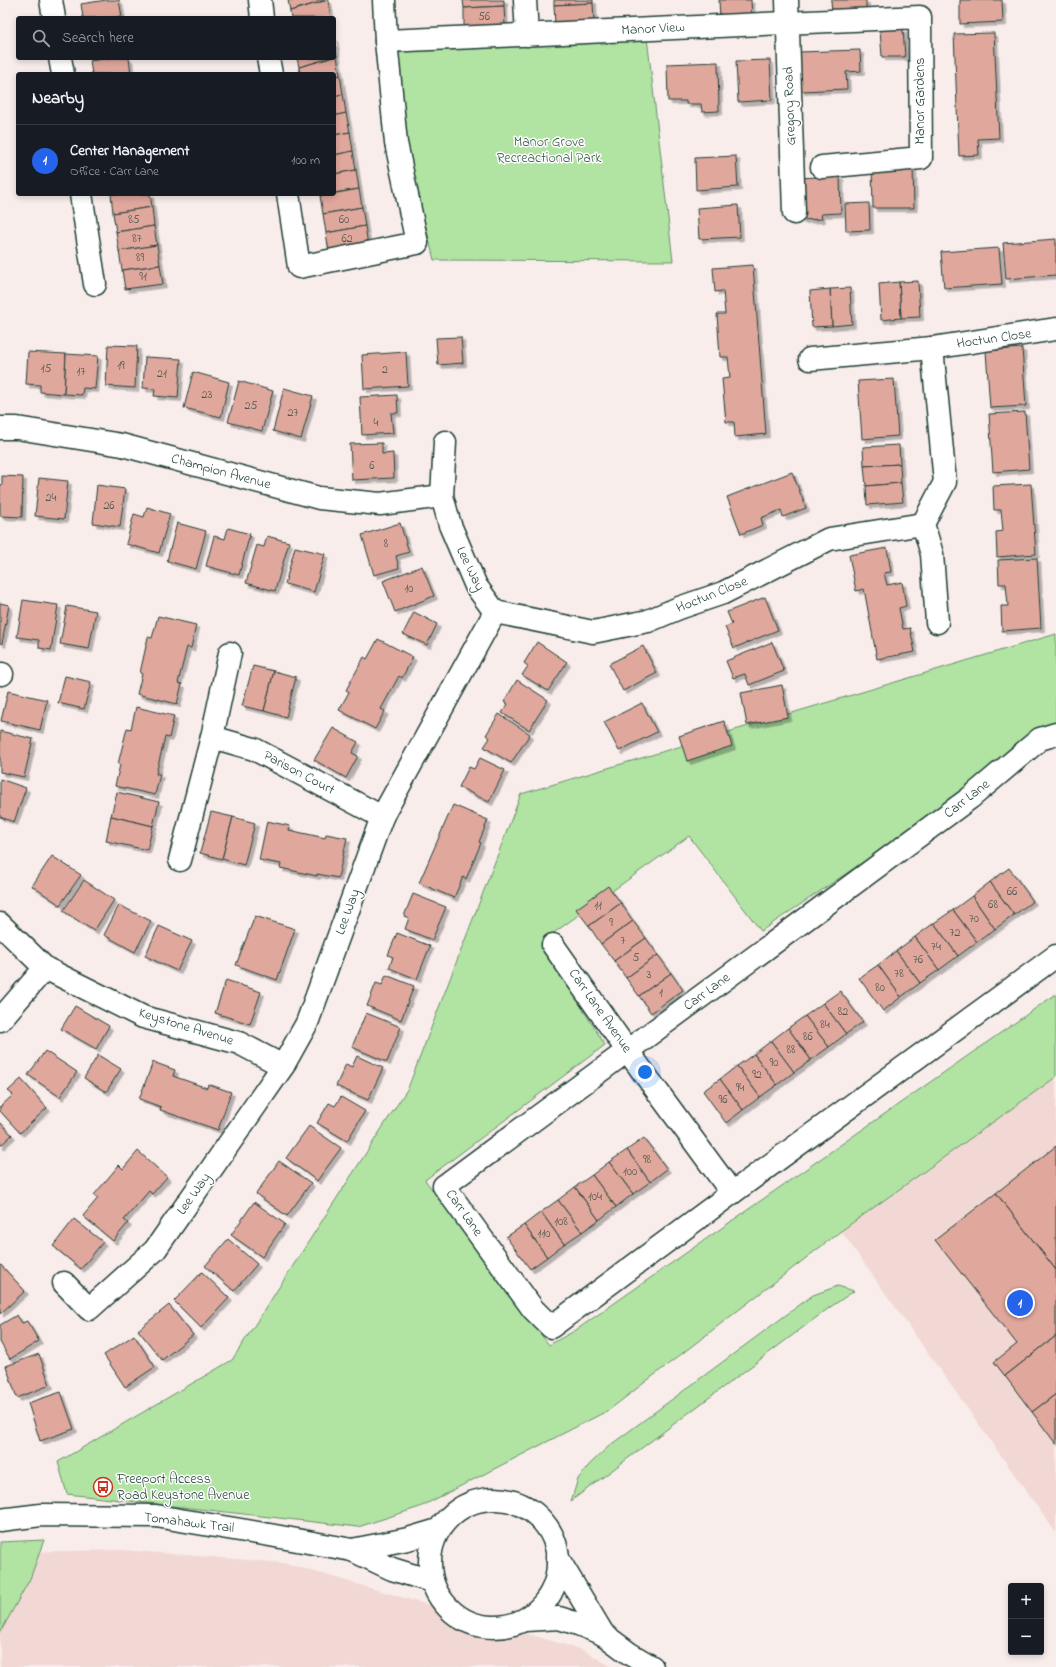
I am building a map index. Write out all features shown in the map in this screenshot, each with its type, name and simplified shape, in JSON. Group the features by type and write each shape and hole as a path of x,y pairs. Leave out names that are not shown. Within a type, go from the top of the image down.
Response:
{"street":[{"path":"51,0 54,16"},
{"path":"260,0 262,16"},
{"path":"288,196 299,267 417,243 396,143 386,41 384,0"},
{"path":"526,0 527,35"},
{"name":"Gregory Road","path":"787,0 794,213"},
{"name":"Manor View","path":"386,41 920,17"},
{"name":"Manor Gardens","path":"822,167 921,158 920,17"},
{"path":"60,60 63,72"},
{"path":"268,60 271,72"},
{"path":"81,196 95,284"},
{"name":"Hoctun Close","path":"810,359 932,348 1056,330"},
{"path":"932,348 945,482 923,524 932,554 938,622"},
{"name":"Champion Avenue","path":"0,428 17,428 122,445 318,498 380,504 442,496"},
{"name":"Lee Way","path":"64,1283 89,1309 156,1250 283,1066 307,1023 382,817 495,612 476,586 450,525 442,496 445,442"},
{"name":"Hoctun Close","path":"495,612 593,632 648,621 679,608 723,593 829,539 923,524"},
{"path":"180,860 212,737 230,653"},
{"name":"Carr Lane","path":"1056,734 1040,739 970,798 444,1186 532,1309 551,1327 732,1192 1056,956"},
{"name":"Parison Court","path":"212,737 254,749 382,817"},
{"name":"Keystone Avenue","path":"0,924 45,968 143,1017 239,1043 283,1066"},
{"name":"Carr Lane Avenue","path":"553,946 627,1050 732,1192"},
{"path":"0,1020 45,968"},
{"path":"524,1620 542,1606 551,1594 558,1573 557,1557 549,1530 535,1514 524,1507 506,1501 487,1500 471,1503 452,1514 438,1530 430,1559 431,1581 437,1594 452,1612 476,1626 501,1627 524,1620 559,1618 602,1634 630,1654 652,1667"},
{"name":"Tomahawk Trail","path":"0,1520 41,1515 156,1516 352,1550 392,1568 431,1581"},
{"name":"Tomahawk Trail","path":"352,1550 408,1539 438,1530"},
{"path":"557,1557 602,1634"}],"shaded area":[{"path":"1056,1077 1056,1533 841,1231"},
{"path":"123,1550 285,1563 583,1650 612,1667 0,1667 0,1552"}],"green space":[{"name":"Manor Grove Recreactional Park","path":"647,37 673,261 434,260 406,146 392,45"},
{"path":"1056,634 1056,732 761,931 689,836 541,942 605,1045 425,1180 549,1345 576,1330 1056,994 1056,1077 841,1231 609,1410 420,1507 358,1527 67,1494 58,1462 232,1360 408,1088 521,794"},
{"path":"838,1286 854,1291 829,1308 571,1501 578,1479 589,1465 609,1446 813,1295"},
{"path":"44,1540 30,1579 0,1633 0,1542"}],"building":[{"path":"106,0 119,0 122,16 83,16 81,4"},
{"path":"288,0 327,0 290,11"},
{"path":"328,0 331,16 291,16 290,11"},
{"path":"463,0 504,0 504,6 464,8"},
{"path":"554,0 593,0 593,3 554,5"},
{"path":"719,0 751,0 752,19 720,20"},
{"path":"831,0 866,0 866,11 832,12"},
{"path":"960,0 1002,0 1003,22 960,24"},
{"path":"593,3 594,22 555,24 554,5"},
{"path":"504,6 505,25 464,27 464,8"},
{"path":"903,29 905,57 882,57 880,30"},
{"path":"994,33 999,138 978,139 979,155 959,156 954,34"},
{"path":"860,50 861,71 846,72 847,89 801,91 799,52"},
{"path":"336,56 340,75 336,76 336,72 300,72 299,67 323,60 336,60"},
{"path":"129,60 131,72 92,72 90,61"},
{"path":"297,60 323,60 299,67"},
{"path":"770,60 772,100 738,102 736,61"},
{"path":"718,62 719,111 702,112 701,104 686,104 686,101 668,101 667,64"},
{"path":"340,75 343,94 336,96 336,76"},
{"path":"343,94 346,113 336,116 336,96"},
{"path":"346,113 350,132 336,135 336,116"},
{"path":"350,132 353,151 336,155 336,135"},
{"path":"353,151 356,170 336,174 336,155"},
{"path":"736,156 738,187 696,190 695,158"},
{"path":"913,166 914,208 873,208 872,167"},
{"path":"356,170 359,189 336,193 336,174"},
{"path":"840,176 841,213 821,214 822,219 800,220 798,178"},
{"path":"359,189 362,207 323,214 320,196 336,196 336,193"},
{"path":"111,196 150,196 152,207 113,213"},
{"path":"869,203 870,230 846,231 845,204"},
{"path":"738,205 740,237 699,239 697,208"},
{"path":"152,207 154,226 116,232 113,213"},
{"path":"362,207 365,226 326,233 323,214"},
{"path":"154,226 157,245 119,251 116,232"},
{"path":"365,226 368,245 329,252 326,233"},
{"path":"1056,239 1056,275 1006,279 1003,243"},
{"path":"157,245 160,265 122,270 119,251"},
{"path":"999,248 1002,284 944,288 941,252"},
{"path":"160,265 163,284 125,289 122,270"},
{"path":"753,265 766,434 735,437 734,422 726,422 722,379 730,378 728,357 720,357 717,314 725,314 723,291 715,292 713,268"},
{"path":"918,281 920,317 901,318 899,282"},
{"path":"899,282 901,318 881,320 879,284"},
{"path":"850,288 852,324 832,326 830,289"},
{"path":"830,289 832,326 812,327 810,291"},
{"path":"461,337 463,363 438,365 436,338"},
{"path":"108,345 137,346 135,388 106,386"},
{"path":"1022,348 1026,406 990,408 986,351"},
{"path":"28,352 66,354 64,394 40,392 40,385 26,384"},
{"path":"406,352 408,386 364,389 362,355"},
{"path":"66,354 98,356 95,389 83,388 82,395 64,394"},
{"path":"145,357 181,359 178,398 154,396 155,389 143,388"},
{"path":"193,372 229,382 221,417 184,408"},
{"path":"894,379 898,436 862,439 858,381"},
{"path":"239,381 273,391 262,431 228,422"},
{"path":"284,388 313,396 301,439 273,431"},
{"path":"397,395 398,413 391,413 393,433 362,435 360,397"},
{"path":"1025,412 1029,469 993,472 989,414"},
{"path":"382,443 382,454 393,453 394,478 352,480 350,444"},
{"path":"899,445 900,464 864,466 863,447"},
{"path":"900,464 901,483 866,486 864,466"},
{"path":"792,472 806,508 783,517 781,510 761,518 763,525 741,534 727,497"},
{"path":"2,476 23,477 22,517 0,516 0,485 2,485"},
{"path":"39,478 68,481 64,519 35,516"},
{"path":"901,483 903,502 867,505 866,486"},
{"path":"1031,484 1036,554 997,557 996,532 1003,531 1001,510 994,510 993,486"},
{"path":"97,485 125,489 120,527 93,523"},
{"path":"147,507 170,514 159,553 126,544 134,514 144,517"},
{"path":"177,523 206,531 196,569 167,561"},
{"path":"400,523 409,552 396,556 399,568 374,575 362,535"},
{"path":"228,528 250,534 239,575 206,566 214,536 225,539"},
{"path":"267,536 289,542 275,591 246,583 257,545 264,547"},
{"path":"295,547 325,554 314,592 285,584"},
{"path":"887,548 891,572 884,573 887,585 902,582 906,606 899,608 903,629 910,628 915,652 877,659 864,589 856,591 849,555"},
{"path":"1037,558 1041,628 1002,631 1001,606 1008,606 1006,584 999,584 998,560"},
{"path":"422,566 434,596 395,612 383,581"},
{"path":"765,597 778,630 734,648 725,627 732,624 727,612"},
{"path":"23,600 58,605 51,650 39,648 39,640 17,637"},
{"path":"0,603 9,605 2,644 0,643"},
{"path":"67,606 96,611 89,649 60,644"},
{"path":"414,612 437,624 427,645 403,634"},
{"path":"158,616 196,625 191,648 187,647 178,683 182,684 177,704 137,694 148,637 152,638"},
{"path":"378,639 413,657 402,678 399,676 381,709 385,711 375,729 339,710 349,692 346,690 364,657 367,659"},
{"path":"537,642 567,662 548,691 522,675 528,666 524,663"},
{"path":"772,642 784,671 749,685 745,674 733,678 726,661"},
{"path":"643,646 657,673 623,691 609,664"},
{"path":"253,666 274,671 264,711 242,706"},
{"path":"274,671 296,677 286,717 264,711"},
{"path":"65,676 91,682 84,709 58,703"},
{"path":"517,680 548,700 529,730 502,713 508,704 504,702"},
{"path":"782,685 788,717 747,725 741,693"},
{"path":"8,691 47,700 40,730 1,721"},
{"path":"642,703 657,732 619,751 604,722"},
{"path":"136,707 174,716 169,738 165,737 156,774 160,774 155,795 115,786 120,765 118,764 127,728 131,729"},
{"path":"499,714 530,734 511,763 484,747 490,738 486,735"},
{"path":"724,721 732,746 687,761 679,736"},
{"path":"333,728 358,742 352,753 358,756 346,778 314,760"},
{"path":"0,731 33,739 24,777 0,772"},
{"path":"480,758 505,770 489,802 459,787 469,767 474,769"},
{"path":"0,779 26,788 14,822 0,817"},
{"path":"117,792 159,802 153,826 111,816"},
{"path":"453,805 488,820 479,842 481,843 466,879 463,877 454,898 419,883"},
{"path":"211,812 233,817 222,859 200,853"},
{"path":"111,816 153,826 147,850 106,841"},
{"path":"233,817 255,823 244,865 222,859"},
{"path":"267,821 290,826 289,830 325,838 326,834 347,838 338,878 317,874 317,876 280,868 281,864 259,860"},
{"path":"52,856 81,875 60,905 32,886"},
{"path":"1009,868 1033,901 1014,915 990,882"},
{"path":"84,880 114,900 94,931 63,911"},
{"path":"990,882 1014,915 995,929 972,896"},
{"path":"608,886 621,903 589,926 576,909"},
{"path":"413,894 446,907 432,940 405,929 409,918 404,916"},
{"path":"972,896 995,929 977,942 953,910"},
{"path":"621,903 633,921 601,944 589,926"},
{"path":"119,905 151,921 135,952 104,935"},
{"path":"953,910 977,942 958,956 934,923"},
{"path":"255,916 295,929 277,980 236,965"},
{"path":"633,921 646,938 614,961 601,944"},
{"path":"934,923 958,956 939,970 915,937"},
{"path":"159,926 192,941 177,971 145,956"},
{"path":"397,933 430,946 417,979 389,968 393,957 388,955"},
{"path":"915,937 939,970 920,983 896,951"},
{"path":"646,938 658,955 626,978 614,961"},
{"path":"896,951 920,983 901,997 878,965"},
{"path":"658,955 671,973 639,996 626,978"},
{"path":"878,965 901,997 883,1011 859,978"},
{"path":"671,973 683,990 651,1013 639,996"},
{"path":"386,975 414,986 401,1020 367,1006 376,983 382,985"},
{"path":"226,980 261,992 250,1024 215,1013"},
{"path":"840,991 863,1022 846,1034 823,1003"},
{"path":"823,1003 846,1034 829,1047 805,1016"},
{"path":"75,1006 109,1026 96,1049 61,1029"},
{"path":"366,1013 401,1027 387,1062 352,1047"},
{"path":"805,1016 829,1047 811,1060 788,1028"},
{"path":"788,1028 811,1060 794,1072 771,1041"},
{"path":"771,1041 794,1072 777,1085 754,1054"},
{"path":"45,1051 77,1072 60,1097 28,1075"},
{"path":"754,1054 777,1085 760,1097 737,1066"},
{"path":"98,1055 121,1069 106,1092 84,1078"},
{"path":"357,1056 383,1068 368,1100 336,1086 346,1064 352,1067"},
{"path":"153,1062 175,1070 173,1076 207,1088 208,1084 231,1092 218,1130 160,1110 161,1107 139,1099"},
{"path":"737,1066 760,1097 743,1110 720,1079"},
{"path":"21,1079 47,1108 20,1133 0,1111 0,1107 13,1095 8,1091"},
{"path":"720,1079 743,1110 726,1123 703,1091"},
{"path":"341,1097 365,1111 347,1141 317,1123 329,1103 335,1106"},
{"path":"0,1122 12,1135 0,1146"},
{"path":"309,1126 341,1148 317,1181 286,1158"},
{"path":"644,1138 667,1169 650,1182 627,1150"},
{"path":"1056,1146 1056,1270 996,1193"},
{"path":"627,1150 650,1182 633,1194 609,1162"},
{"path":"138,1151 167,1177 152,1194 149,1191 124,1220 128,1223 113,1241 83,1216 98,1198 94,1195 119,1165 123,1169"},
{"path":"279,1161 311,1183 287,1216 256,1194"},
{"path":"609,1162 633,1194 616,1207 592,1175"},
{"path":"592,1175 616,1207 599,1220 575,1187"},
{"path":"575,1187 599,1220 582,1232 558,1200"},
{"path":"996,1193 1056,1270 1056,1336 1005,1376 994,1362 1017,1344 935,1240"},
{"path":"558,1200 582,1232 564,1244 541,1212"},
{"path":"254,1202 285,1224 262,1257 231,1235"},
{"path":"541,1212 564,1244 547,1257 524,1225"},
{"path":"74,1219 103,1242 81,1269 53,1246"},
{"path":"524,1225 547,1257 530,1269 506,1237"},
{"path":"228,1239 257,1264 234,1291 205,1266"},
{"path":"0,1264 25,1291 0,1314"},
{"path":"202,1272 229,1298 201,1328 174,1301"},
{"path":"169,1305 193,1335 162,1360 138,1330"},
{"path":"17,1315 22,1323 27,1321 39,1341 10,1359 0,1342 0,1325"},
{"path":"134,1335 155,1367 125,1387 104,1355"},
{"path":"1056,1336 1056,1394 1032,1412 1005,1376"},
{"path":"39,1354 50,1385 17,1398 6,1366"},
{"path":"61,1392 74,1429 40,1441 28,1403"},
{"path":"1056,1394 1056,1444 1032,1412"}],"place":[{"name":"Center Management","path":"1020,1303"},
{"name":"Freeport Access Road Keystone Avenue","path":"103,1487"}]}
